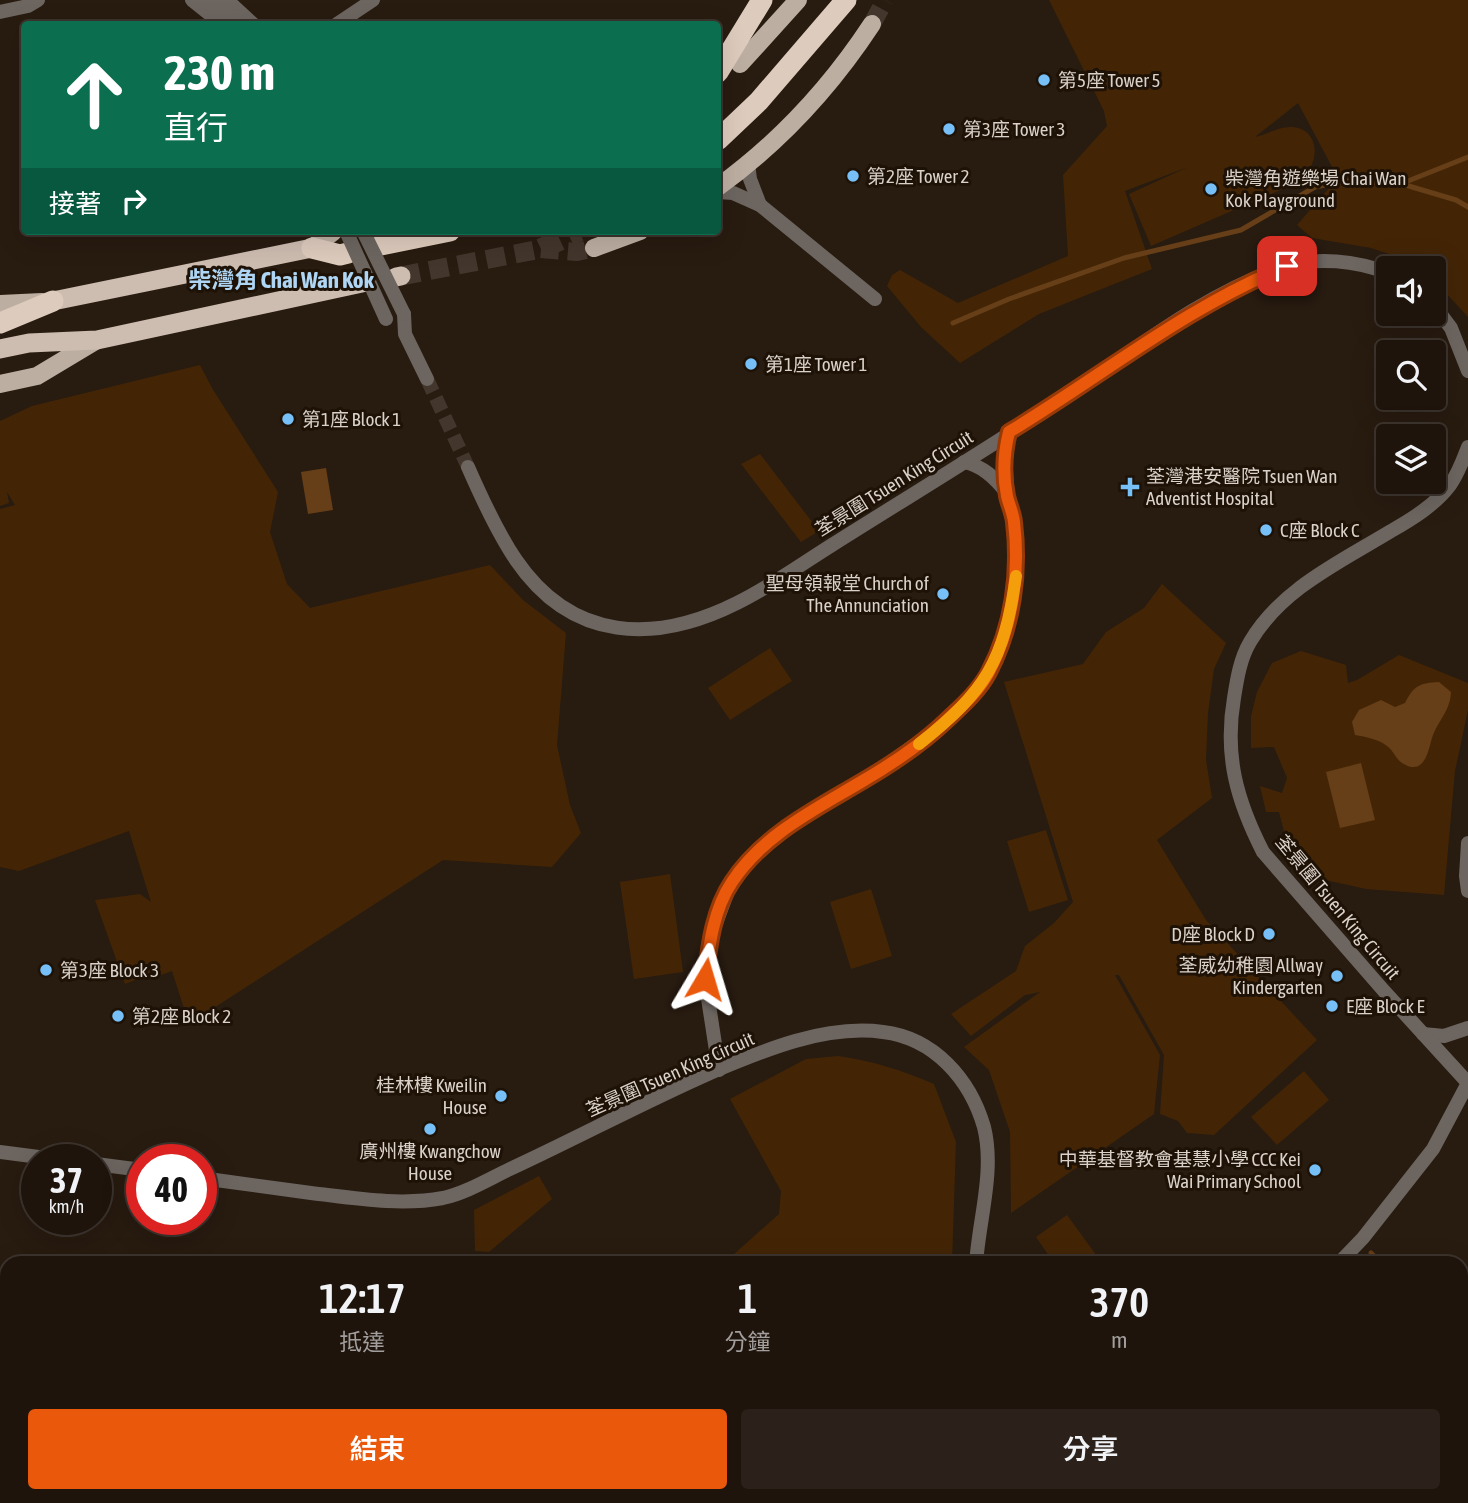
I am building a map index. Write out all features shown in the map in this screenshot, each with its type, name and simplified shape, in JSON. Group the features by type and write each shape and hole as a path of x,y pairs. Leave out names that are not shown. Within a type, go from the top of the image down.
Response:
{"highway":[{"path":"721,67 762,0"},
{"path":"721,137 759,100 846,0"},
{"path":"381,245 430,235"},
{"path":"0,323 53,301 312,248 340,255 348,253"},
{"path":"0,349 29,343 97,340 362,283"}],"main road":[{"path":"740,64 799,0"},
{"path":"721,185 782,135 821,94 872,24"},
{"path":"312,248 334,235"},
{"path":"594,248 629,235"},
{"path":"0,303 53,301"},
{"path":"0,384 37,376 97,340"}],"street":[{"path":"0,12 28,6 38,0"},
{"path":"192,0 218,21"},
{"path":"210,0 235,21"},
{"path":"227,0 250,21"},
{"path":"342,21 373,0"},
{"path":"748,164 750,179 760,205"},
{"path":"721,192 733,193 760,205 875,299"},
{"path":"341,235 386,318 405,334"},
{"path":"365,235 404,314 405,334 427,379"},
{"name":"荃景圍 Tsuen King Circuit","path":"468,467 505,542 529,577 557,604 602,625 632,631 686,623 737,603 782,578 1200,307 1245,283 1287,266 1313,262 1363,265 1376,269"},
{"path":"1446,321 1468,371"},
{"path":"719,1070 705,979 710,939 731,883 757,853 786,826 871,776 936,730 971,697 988,675 1002,645 1016,576 1013,518 1007,493 1005,449 1009,432"},
{"name":"荃景圍 Tsuen King Circuit","path":"1346,1256 1433,1149 1468,1082 1263,852 1250,827 1234,782 1231,712 1239,669 1250,643 1274,610 1297,588 1413,518 1433,503 1450,485 1468,447"},
{"path":"964,462 990,474 1007,493"},
{"path":"1468,843 1468,891"},
{"path":"1423,1034 1444,1036 1468,1028"},
{"name":"荃景圍 Tsuen King Circuit","path":"217,1180 349,1198 390,1201 443,1198 552,1150 640,1104 719,1070 801,1039 840,1032 882,1031 935,1050 955,1072 984,1127 987,1172 977,1256"},
{"path":"0,1152 21,1155"}],"shaded area":[{"path":"1049,0 1468,0 1468,317 1446,293 1446,256 1395,256 1371,248 1312,238 1297,225 1338,178 1298,103 1255,137 1287,127 1306,131 1315,148 1313,161 1294,184 1151,246 1129,194 1188,167 1125,191 1152,269 1039,314 960,363 921,327 887,286 892,275 900,270 958,303 1068,256 1063,175 1107,126 1104,111"},
{"path":"200,365 278,492 270,532 287,584 310,608 490,565 523,600 566,633 557,745 570,805 581,833 552,867 443,860 189,1024 172,971 150,979 148,975 125,984 95,900 140,894 151,902 129,831 19,871 0,867 0,509 15,505 7,492 9,503 0,506 0,421 32,406"},
{"path":"760,454 819,531 801,542 741,464"},
{"path":"326,468 333,510 308,514 301,472"},
{"path":"1162,584 1226,643 1214,669 1208,713 1206,760 1212,798 1157,840 1206,920 1317,1040 1214,1135 1187,1133 1178,1121 1160,1114 1164,1055 1119,975 1115,975 1160,1055 1154,1114 1011,1213 1010,1132 989,1070 964,1047 1040,992 1025,995 971,1036 951,1014 1016,971 1025,946 1054,923 1073,902 1004,682 1083,664 1106,632 1144,608"},
{"path":"770,648 792,681 730,720 708,688"},
{"path":"1301,651 1346,665 1348,683 1399,655 1468,683 1468,710 1455,771 1444,895 1366,889 1317,878 1287,843 1279,812 1266,812 1260,786 1282,793 1287,778 1274,747 1251,748 1251,716 1257,692 1272,663"},
{"path":"1439,682 1451,692 1450,699 1434,732 1427,756 1420,765 1409,767 1383,744 1355,735 1352,722 1359,710 1381,700 1395,707 1405,703 1418,686"},
{"path":"1361,763 1375,820 1340,828 1326,772"},
{"path":"1046,830 1068,900 1029,912 1007,841"},
{"path":"670,874 683,972 634,979 620,882"},
{"path":"871,889 892,956 851,969 830,902"},
{"path":"838,1056 887,1067 934,1084 956,1142 952,1256 732,1256 779,1214 781,1191 730,1099 806,1059"},
{"path":"1304,1071 1329,1100 1277,1145 1251,1117"},
{"path":"539,1176 552,1199 489,1252 475,1251 474,1210"},
{"path":"1067,1215 1097,1256 1049,1256 1036,1237"}],"waterway":[{"path":"1403,183 1468,157"},
{"path":"953,323 1009,299 1124,258 1241,230 1315,187 1346,181 1402,184 1456,200 1468,207"},
{"path":"1371,1253 1374,1256"}],"tunnel":[{"path":"872,24 885,0"},
{"path":"541,249 571,235"},
{"path":"541,249 577,252 594,248"},
{"path":"401,276 541,249"},
{"path":"427,379 468,467"}],"slow traffic":[{"path":"919,744 971,697 988,675 1002,645 1016,576"}],"place":[{"name":"第5座 Tower 5","path":"1044,80"},
{"name":"第3座 Tower 3","path":"949,129"},
{"name":"第2座 Tower 2","path":"853,176"},
{"name":"柴灣角遊樂場 Chai Wan Kok Playground","path":"1211,189"},
{"name":"第1座 Tower 1","path":"751,364"},
{"name":"第1座 Block 1","path":"288,419"},
{"name":"荃灣港安醫院 Tsuen Wan Adventist Hospital","path":"1130,487"},
{"name":"C座 Block C","path":"1266,530"},
{"name":"聖母領報堂 Church of The Annunciation","path":"943,594"},
{"name":"D座 Block D","path":"1269,934"},
{"name":"第3座 Block 3","path":"46,970"},
{"name":"荃威幼稚園 Allway Kindergarten","path":"1337,976"},
{"name":"E座 Block E","path":"1332,1006"},
{"name":"第2座 Block 2","path":"118,1016"},
{"name":"桂林樓 Kweilin House","path":"501,1096"},
{"name":"廣州樓 Kwangchow House","path":"430,1129"},
{"name":"中華基督教會基慧小學 CCC Kei Wai Primary School","path":"1315,1170"}],"district":[{"name":"柴灣角 Chai Wan Kok","path":"281,280"}],"route":[{"path":"705,979 710,939 720,907 731,883 757,853 786,826 908,752 971,697 988,675 1002,645 1016,576 1015,536 1005,466 1009,432 1200,307 1245,283 1287,266"}]}
